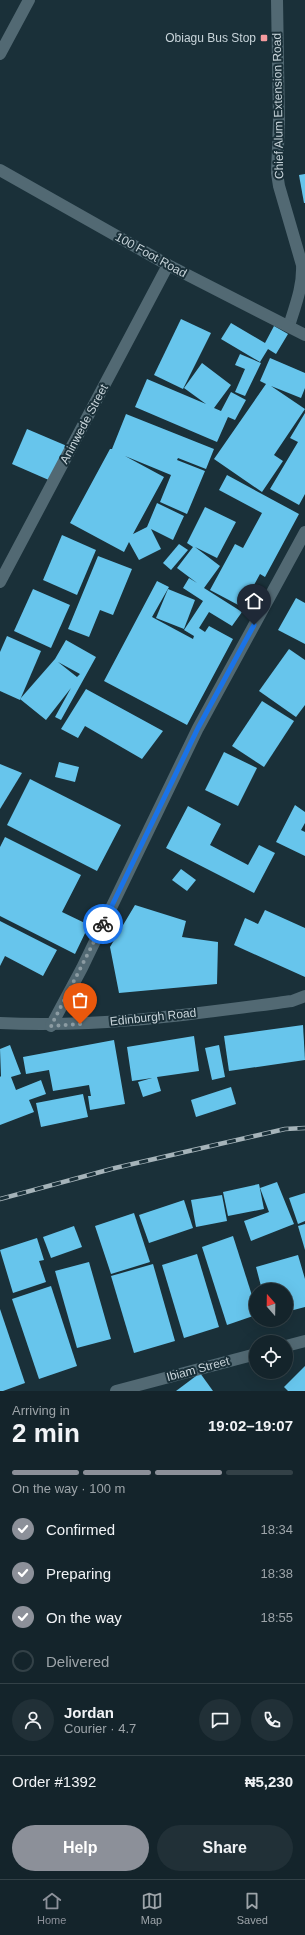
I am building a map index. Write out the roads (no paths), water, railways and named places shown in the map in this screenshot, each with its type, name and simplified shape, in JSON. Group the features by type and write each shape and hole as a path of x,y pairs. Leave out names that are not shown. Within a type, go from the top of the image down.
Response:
{"street":[{"path":"0,54 29,0"},
{"name":"Chief Alum Extension Road","path":"277,0 279,122 277,173 279,186 302,265 303,278 289,326"},
{"name":"100 Foot Road","path":"0,170 168,265 305,335"},
{"name":"Aninwede Street","path":"0,582 168,265"},
{"path":"51,1026 85,961 198,728 305,532"},
{"name":"Edinburgh Road","path":"0,1023 51,1026 136,1019 225,1010 292,1001 305,996"},
{"path":"293,1344 305,1341"},
{"name":"Ibiam Street","path":"116,1391 249,1356"}],"railway":[{"path":"0,1199 115,1168 285,1129 305,1128"}],"place":[{"name":"Obiagu Bus Stop","path":"264,38"}]}
